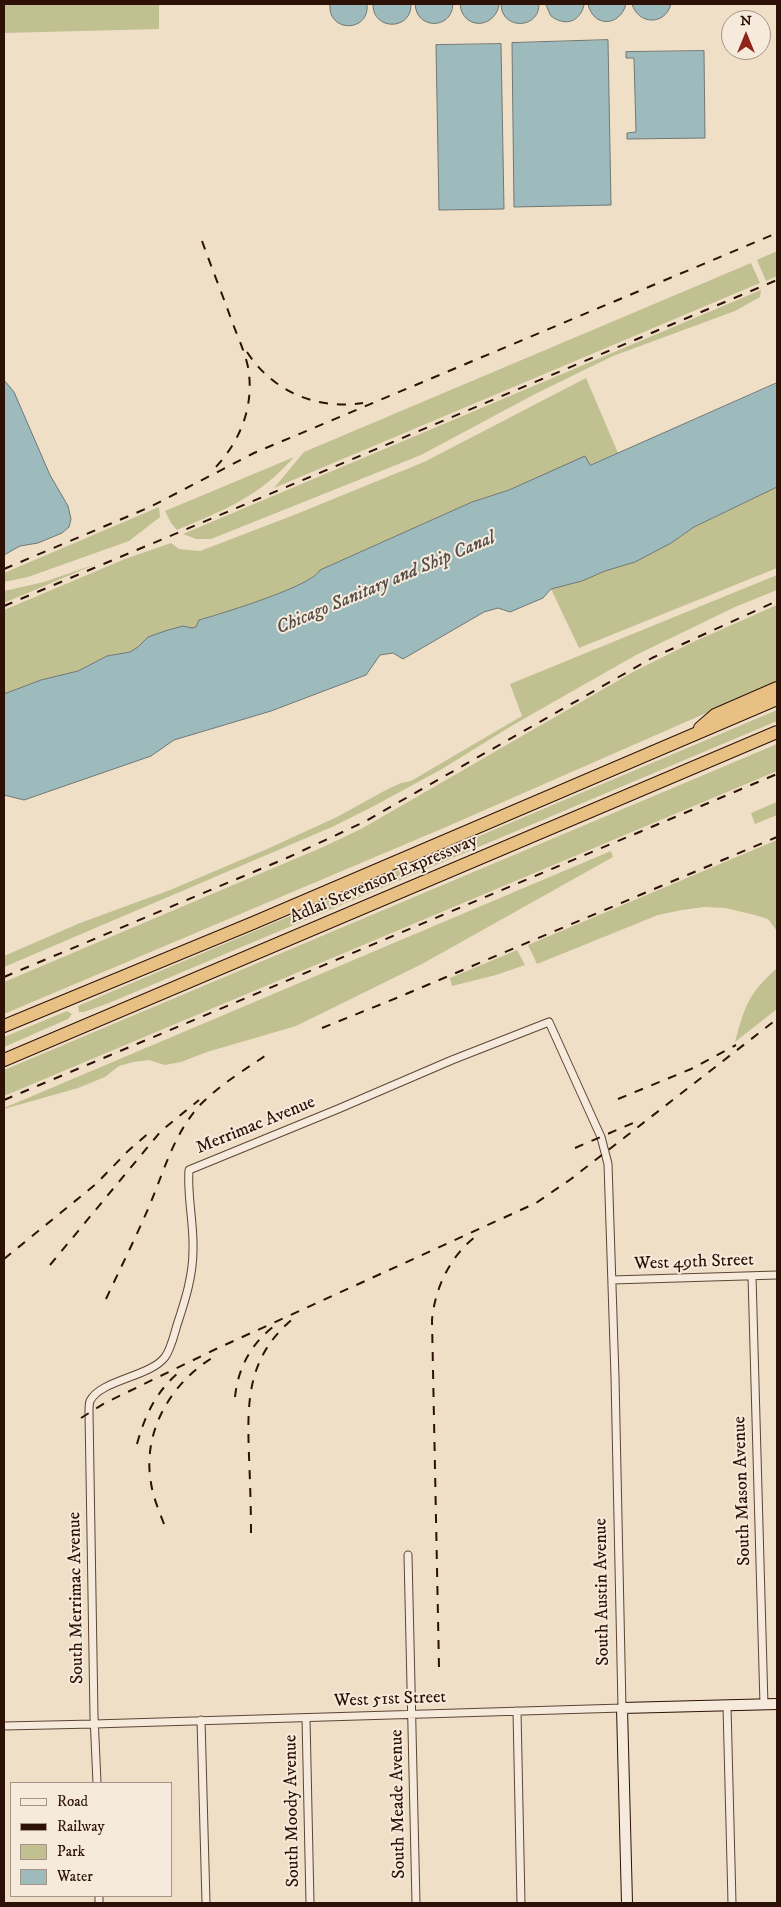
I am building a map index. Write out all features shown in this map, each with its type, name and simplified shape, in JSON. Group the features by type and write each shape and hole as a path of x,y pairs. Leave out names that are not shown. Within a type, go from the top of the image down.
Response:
{"highway":[{"path":"692,735 715,715 777,688"},
{"name":"Adlai Stevenson Expressway","path":"4,1026 253,923 777,699"},
{"name":"Adlai Stevenson Expressway","path":"4,1060 777,732"}],"street":[{"name":"South Austin Avenue","path":"549,1022 601,1137 608,1164 626,1903"},
{"name":"Merrimac Avenue","path":"89,1412 90,1402 96,1394 158,1365 167,1355 186,1299 191,1268 193,1250 188,1188 189,1170 452,1060 549,1022"},
{"name":"West 49th Street","path":"612,1280 777,1275"},
{"name":"South Mason Avenue","path":"752,1276 764,1705"},
{"name":"South Merrimac Avenue","path":"89,1412 96,1782"},
{"name":"South Meade Avenue","path":"408,1555 416,1903"},
{"name":"West 51st Street","path":"4,1726 412,1716 517,1711 777,1704"},
{"path":"727,1706 732,1903"},
{"path":"517,1711 521,1903"},
{"name":"South Moody Avenue","path":"306,1718 310,1903"},
{"path":"201,1720 206,1903"}],"green space":[{"path":"4,4 159,4 159,29 4,33"},
{"path":"777,251 777,276 766,281 757,260"},
{"path":"751,263 760,283 274,488 304,452"},
{"path":"761,290 760,297 735,311 613,356 537,393 421,455 211,539 196,539 183,534"},
{"path":"586,378 618,453 589,465 585,457 509,490 472,502 320,570 301,584 245,606 199,620 196,627 148,637 130,652 107,656 78,671 41,680 4,694 4,610 125,559 171,543 179,549 200,551 294,515 424,462"},
{"path":"294,457 268,482 240,501 177,530 165,511"},
{"path":"777,487 777,568 579,648 551,589 582,581 671,543 694,527"},
{"path":"159,507 160,517 129,541 28,577 4,582 4,573"},
{"path":"96,564 4,603 4,591 44,582"},
{"path":"777,575 777,590 735,607 636,655 513,725 442,769 374,806 332,827 4,967 4,956 80,923 170,890 267,849 337,817 386,790 401,783 411,781 522,716 510,684"},
{"path":"777,605 777,682 446,827 4,1014 4,982 323,847 361,829 633,672 693,642"},
{"path":"777,710 777,721 109,1003 79,1012 78,1006 80,1005"},
{"path":"777,744 777,771 4,1096 4,1070"},
{"path":"777,802 777,815 755,824 751,813"},
{"path":"777,840 777,931 768,919 725,908 704,907 658,915 537,964 528,945"},
{"path":"611,851 613,857 422,964 296,1026 207,1052 181,1062 165,1065 149,1060 133,1062 119,1066 105,1077 78,1088 4,1109 4,1108"},
{"path":"517,950 525,965 496,975 452,986 450,978"},
{"path":"777,968 777,1009 735,1042 749,1001 760,985"},
{"path":"67,1011 72,1014 68,1019 4,1047 4,1037"}],"water":[{"path":"330,4 367,4 366,14 356,24 348,26 335,20 331,14"},
{"path":"373,4 411,4 410,13 399,23 385,23 374,13"},
{"path":"415,4 453,4 447,19 434,23 421,19"},
{"path":"460,4 498,4 499,6 496,14 491,19 485,23 478,23 466,18"},
{"path":"501,4 539,4 533,19 520,23 507,19"},
{"path":"546,4 584,5 582,11 575,19 567,22 551,16"},
{"path":"588,4 626,4 623,12 618,17 607,22 595,17"},
{"path":"632,4 671,4 663,16 652,20 640,16"},
{"path":"608,40 611,205 514,207 512,43"},
{"path":"501,44 504,209 439,210 436,45"},
{"path":"704,51 705,138 627,139 627,133 636,132 634,58 626,58 626,52"},
{"path":"4,380 14,392 50,475 68,506 71,519 69,527 62,533 38,543 20,546 4,555"},
{"name":"Chicago Sanitary and Ship Canal","path":"777,383 777,487 694,527 671,543 635,562 605,571 582,581 551,589 543,598 510,612 498,608 484,612 403,659 393,653 380,655 366,675 271,711 174,740 151,756 24,800 4,795 4,694 41,680 78,671 107,656 130,652 148,637 165,631 183,626 196,627 199,620 245,606 301,584 320,570 472,502 509,490 585,456 590,465"}],"railway":[{"path":"4,569 150,507 254,453 777,233"},
{"path":"202,241 244,354 250,382 247,410 238,436 212,471"},
{"path":"4,606 777,280"},
{"path":"247,352 270,378 283,388 298,395 329,404 363,403"},
{"path":"4,977 289,857 364,822 652,658 777,601"},
{"path":"4,1100 777,774"},
{"path":"322,1028 777,837"},
{"path":"81,1418 105,1403 216,1349 536,1203 571,1179 777,1019"},
{"path":"618,1099 691,1069 736,1045"},
{"path":"106,1299 183,1128 208,1097 265,1056"},
{"path":"50,1265 161,1131 199,1100"},
{"path":"575,1148 640,1120"},
{"path":"4,1259 96,1184 128,1151 151,1131"},
{"path":"439,1667 432,1320 437,1295 446,1272 460,1251 479,1234"},
{"path":"251,1533 248,1436 253,1380 267,1347 295,1317"},
{"path":"235,1397 242,1367 258,1342 273,1327"},
{"path":"164,1524 155,1499 149,1464 155,1428 162,1412 183,1381 212,1358"},
{"path":"137,1444 153,1403 173,1377 182,1370"}]}
